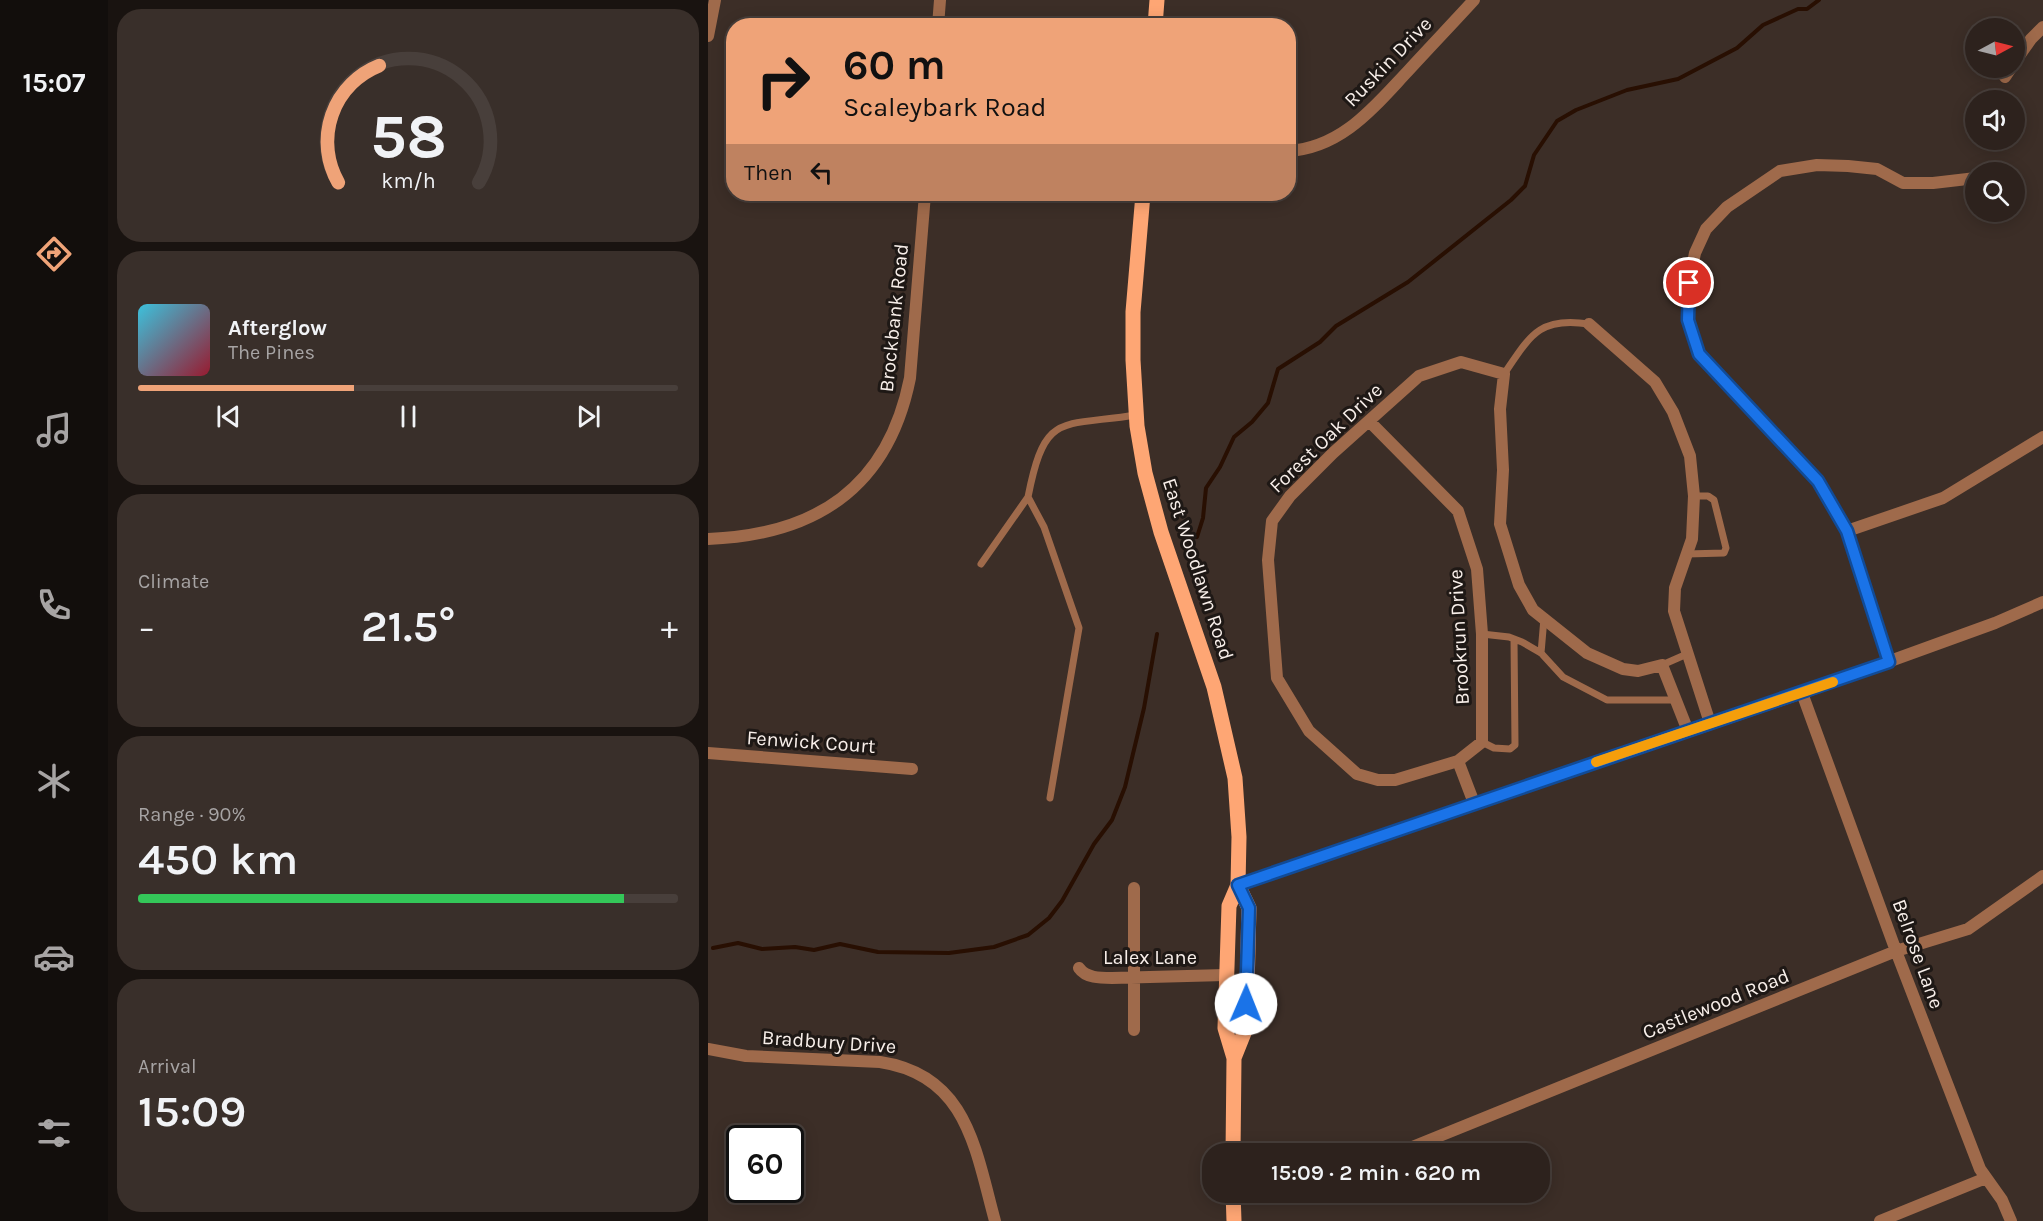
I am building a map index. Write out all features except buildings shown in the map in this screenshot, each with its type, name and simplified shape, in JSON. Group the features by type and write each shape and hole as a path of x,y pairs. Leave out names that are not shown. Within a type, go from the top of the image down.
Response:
{"main road":[{"path":"1156,18 1157,0"},
{"name":"East Woodlawn Road","path":"1142,201 1133,312 1133,360 1136,415 1145,473 1161,532 1202,650 1228,742 1238,814 1238,885 1229,906 1225,975 1225,1028 1234,1058 1233,1143"},
{"name":"East Woodlawn Road","path":"1234,1058 1246,1028 1249,908 1238,885"},
{"path":"1233,1203 1234,1221"}],"street":[{"path":"708,36 715,0"},
{"path":"939,18 940,0"},
{"name":"Ruskin Drive","path":"1296,150 1313,147 1332,140 1363,119 1474,0"},
{"path":"2025,47 2043,27"},
{"path":"1889,662 1847,531 1818,481 1699,354 1688,320 1689,283 1695,254 1706,229 1727,207 1780,171 1816,165 1848,166 1877,170 1903,183 1934,183 1965,179"},
{"name":"Brockbank Road","path":"708,539 767,534 805,520 848,493 883,452 905,404 910,378 924,201"},
{"path":"1589,324 1655,382 1673,412 1690,456 1694,496 1692,539 1675,588 1674,611 1710,723"},
{"name":"Forest Oak Drive","path":"1458,761 1395,780 1378,780 1357,774 1309,731 1277,678 1268,560 1272,521 1290,496 1419,376 1461,362 1504,374"},
{"path":"1504,374 1500,409 1503,470 1500,524 1519,585 1533,610 1587,653 1623,669 1638,671 1662,665 1688,731"},
{"name":"Brookrun Drive","path":"1369,421 1458,511 1477,569 1482,634 1482,742"},
{"path":"1847,531 1943,498 2043,437"},
{"path":"1238,885 1802,693 2043,602"},
{"name":"Belrose Lane","path":"1802,693 1896,951 1980,1169 2002,1200 2011,1221"},
{"path":"1474,803 1458,761 1482,742"},
{"name":"Fenwick Court","path":"708,753 912,769"},
{"name":"Castlewood Road","path":"1422,1143 1896,951 1968,929 2043,876"},
{"path":"1134,888 1134,1030"},
{"name":"Lalex Lane","path":"1079,968 1082,972 1096,977 1225,975"},
{"name":"Bradbury Drive","path":"708,1049 746,1056 880,1062 901,1065 921,1073 944,1091 957,1108 972,1144 995,1221"},
{"path":"1880,1221 1986,1178"}],"lane":[{"path":"1504,374 1535,332 1549,324 1566,320 1589,324"},
{"path":"981,564 1028,497 1036,458 1042,444 1056,429 1077,422 1136,415"},
{"path":"1687,554 1724,553 1726,548 1714,500 1708,496 1694,496"},
{"path":"1028,497 1044,527 1079,628 1050,798"},
{"path":"1541,652 1544,618"},
{"path":"1482,634 1514,639 1541,652 1563,677 1607,700 1676,700"},
{"path":"1482,742 1494,748 1510,749 1515,745 1514,639"},
{"path":"1662,665 1688,654"}],"waterway":[{"path":"1197,537 1203,518 1206,488 1220,467 1234,437 1252,422 1268,403 1278,369 1320,342 1336,326 1408,282 1511,200 1525,186 1534,155 1557,121 1576,110 1627,90 1678,79 1737,48 1763,25 1798,9 1807,9 1819,0"},
{"path":"713,948 738,943 762,949 795,947 814,950 840,944 878,952 949,953 994,947 1028,935 1049,918 1062,901 1094,844 1112,820 1125,787 1144,708 1157,634"}],"slow traffic":[{"path":"1596,762 1833,682"}],"route":[{"path":"1246,1004 1249,908 1238,885 1889,662 1847,531 1818,481 1699,354 1688,320 1689,283"}]}
